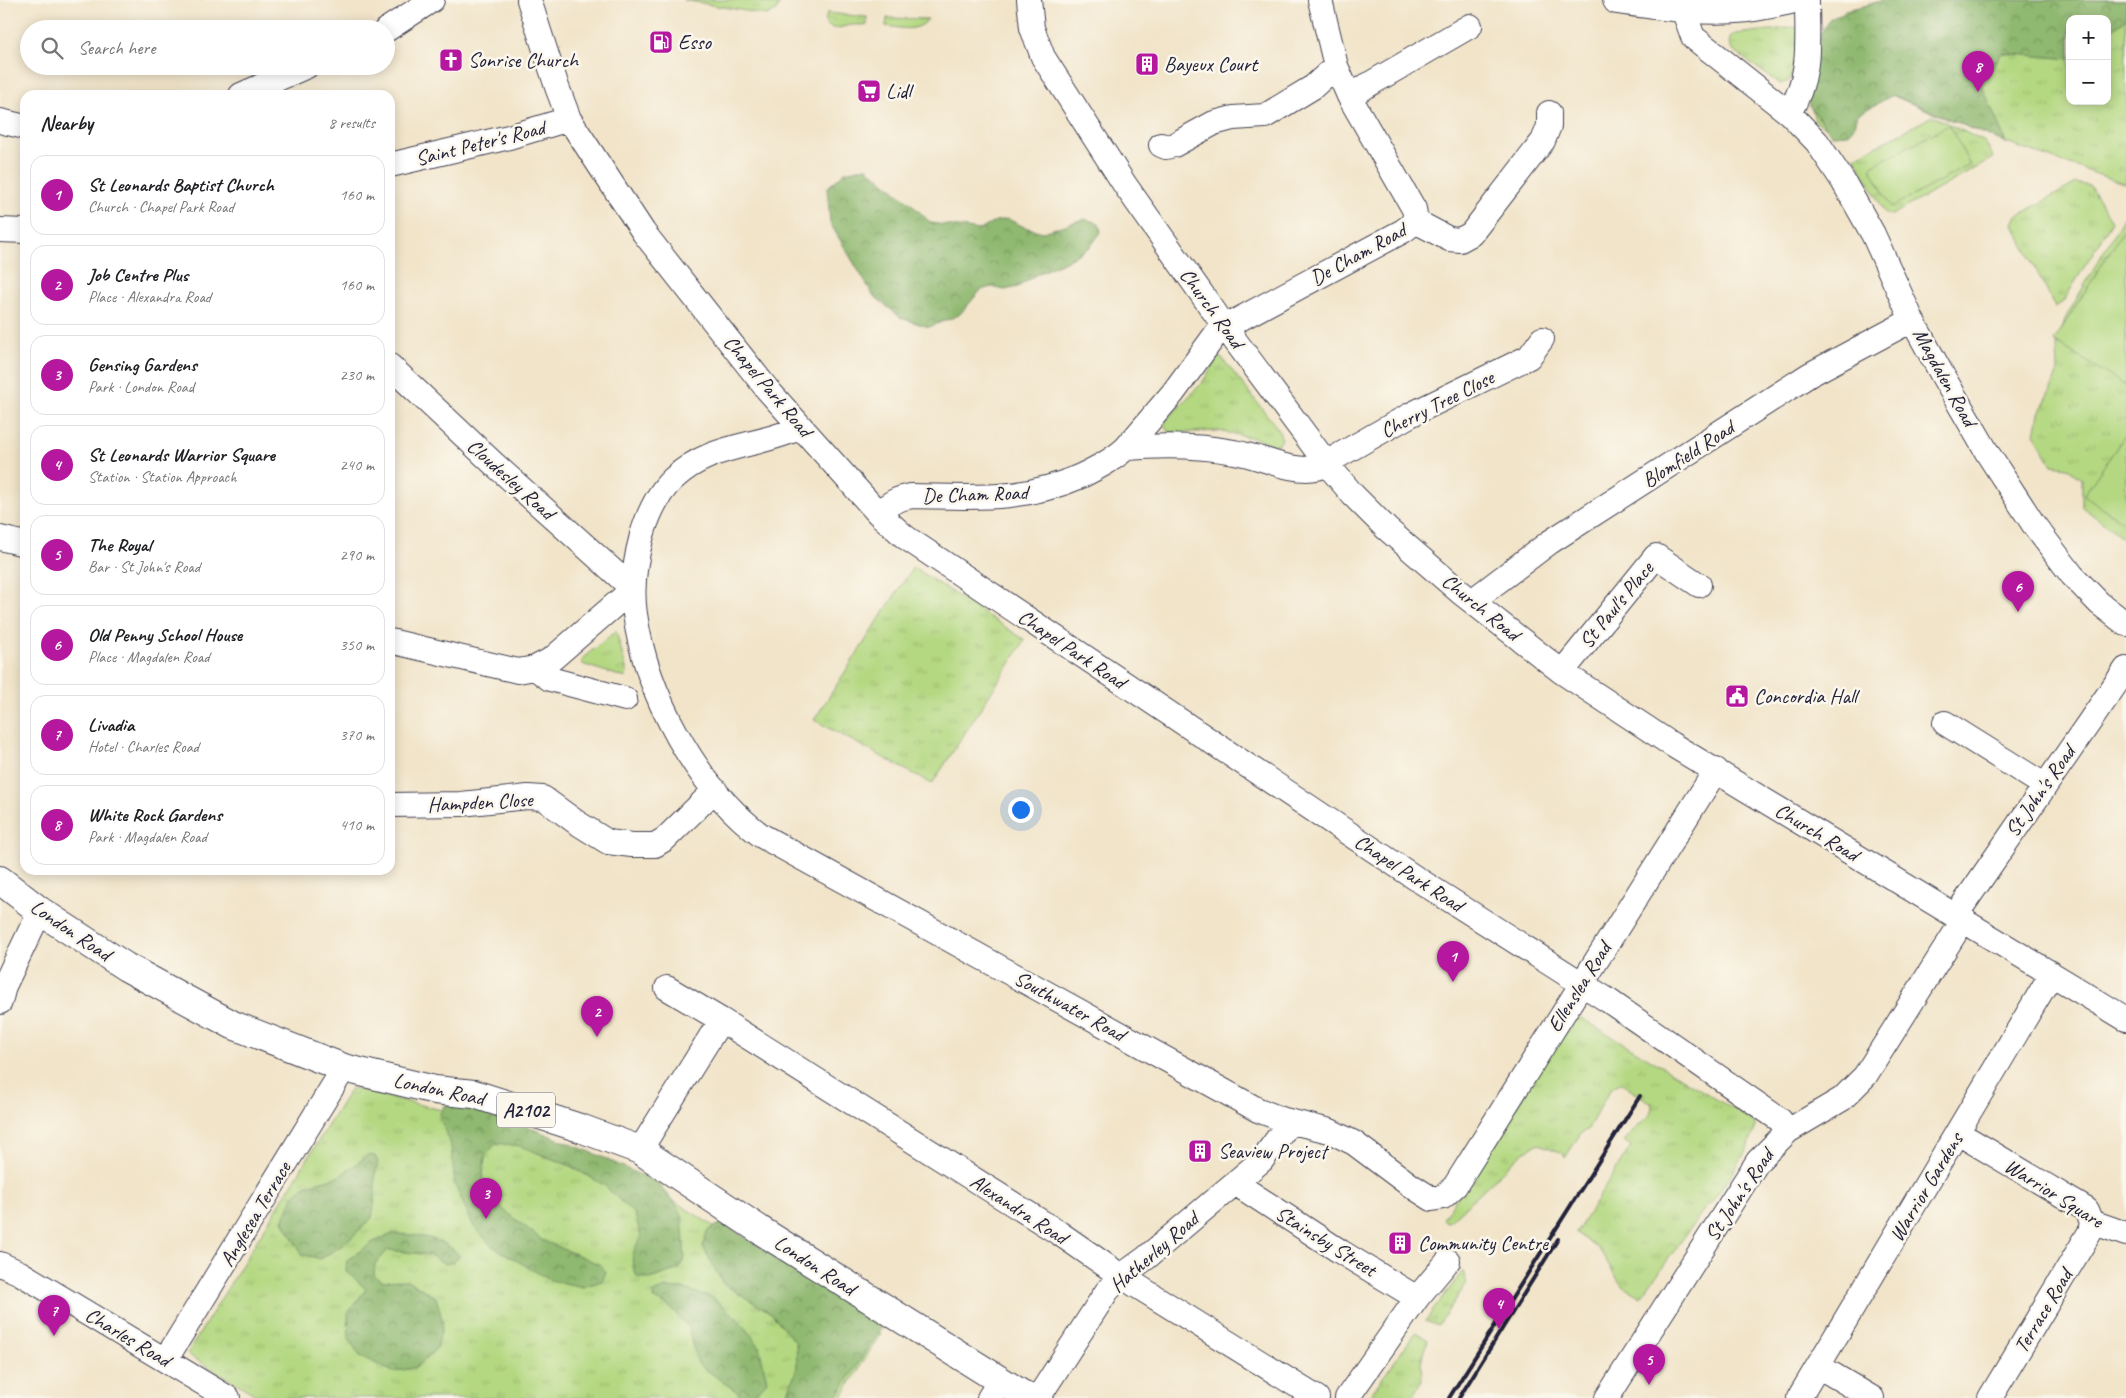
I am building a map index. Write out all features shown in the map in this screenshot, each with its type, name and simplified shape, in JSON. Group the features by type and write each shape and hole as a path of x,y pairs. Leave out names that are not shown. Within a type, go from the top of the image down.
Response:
{"main road":[{"path":"1617,0 1683,8 1748,8 1790,0"},
{"name":"London Road","path":"0,880 40,911 126,967 234,1025 344,1068 434,1090 474,1094 580,1128 640,1150 994,1389 1028,1398"}],"street":[{"path":"395,24 432,0"},
{"name":"Chapel Park Road","path":"529,0 556,87 569,119 644,233 761,381 878,513 905,537 1043,630 1417,879 1581,983 1780,1120 1788,1131"},
{"name":"Church Road","path":"1029,0 1032,28 1043,57 1125,185 1225,327 1327,464 1353,495 1387,529 1472,601 1562,672 1671,744 2126,1019"},
{"name":"De Cham Road","path":"878,513 900,498 912,496 1003,497 1044,491 1090,472 1116,457 1126,448 1173,393 1216,334 1225,327 1403,231 1414,221 1416,216 1414,209 1349,96 1336,66 1320,0"},
{"path":"1789,113 1800,95 1805,73 1807,0"},
{"name":"Magdalen Road","path":"1683,8 1693,37 1789,113 1817,142 1873,234 1912,320 1988,454 2034,525 2072,575 2099,603 2126,624"},
{"path":"1349,96 1470,26"},
{"path":"1161,145 1166,147 1174,145 1219,122 1233,118 1265,116 1313,87 1336,66"},
{"path":"252,90 286,75"},
{"path":"1414,221 1450,239 1460,240 1471,234 1543,141 1549,126 1549,113"},
{"name":"Saint Peter's Road","path":"395,164 509,138 569,119"},
{"path":"0,121 20,126"},
{"path":"0,230 20,231"},
{"name":"Blomfield Road","path":"1472,601 1550,542 1809,375 1912,320"},
{"name":"Cherry Tree Close","path":"1327,464 1410,415 1529,357 1542,339"},
{"name":"Cloudesley Road","path":"395,371 501,470 633,589"},
{"path":"715,790 672,726 641,646 634,613 633,589 636,556 645,525 657,498 672,480 687,468 706,456 730,447 781,436 801,426"},
{"path":"1126,448 1166,445 1202,447 1237,452 1305,470 1327,464"},
{"path":"0,538 20,543"},
{"name":"St Paul's Place","path":"1562,672 1656,556 1699,585"},
{"path":"395,642 518,671 535,668 552,659 633,589"},
{"path":"535,668 550,679 625,699"},
{"name":"St John's Road","path":"1608,1398 1758,1161 1788,1131 1842,1099 1865,1076 1960,917 2044,785 2126,669"},
{"path":"1945,723 2044,785"},
{"name":"Ellenslea Road","path":"1438,1198 1443,1197 1455,1186 1716,770"},
{"name":"Hampden Close","path":"395,805 461,804 528,797 543,798 608,842 655,845 665,839 715,790"},
{"name":"Southwater Road","path":"715,790 746,825 762,836 1258,1110 1290,1122 1330,1131 1354,1143 1410,1184 1432,1198 1438,1198"},
{"path":"0,1002 4,986 40,911"},
{"name":"Warrior Gardens","path":"1799,1398 2051,975"},
{"name":"Alexandra Road","path":"667,988 1059,1233 1121,1276 1317,1398"},
{"path":"640,1150 721,1020"},
{"name":"Anglesea Terrace","path":"166,1359 344,1068"},
{"name":"Hatherley Road","path":"1038,1398 1107,1290 1121,1276 1146,1258 1262,1160 1290,1122"},
{"name":"Warrior Square","path":"1958,1133 2088,1210 2092,1222 2126,1234"},
{"name":"Stainsby Street","path":"1235,1183 1341,1252 1417,1298"},
{"name":"Terrace Road","path":"1990,1398 2090,1232 2092,1222"},
{"path":"1347,1398 1417,1298 1448,1261"},
{"name":"Charles Road","path":"0,1264 20,1273 228,1398"},
{"path":"1818,1366 1872,1398"}],"green space":[{"path":"684,0 749,0 779,5 776,11 768,15"},
{"path":"1883,0 2126,0 2126,19 2111,30 2111,15 2066,15 2066,59 2002,53 1982,85 2006,143 1893,95 1858,114 1855,125 1847,134 1832,135 1808,104 1818,37 1831,17"},
{"path":"1891,0 2126,0 2126,184 2006,143 1862,83 1836,133 1815,121 1810,100 1826,31 1845,10"},
{"path":"827,13 867,17 867,25 832,28 825,22"},
{"path":"887,18 928,19 914,28 903,28 886,26"},
{"path":"1798,28 1795,67 1789,81 1780,84 1732,50 1729,43 1731,36 1736,34"},
{"path":"1933,116 1985,142 1994,158 1892,215 1885,213 1855,157"},
{"path":"1949,125 1970,165 1891,207 1870,167"},
{"path":"866,167 908,201 931,223 980,230 996,221 1008,219 1024,227 1043,232 1084,219 1099,223 1101,232 1091,246 1070,259 1037,274 1018,287 1005,290 991,287 981,290 959,315 929,327 901,318 873,295 830,223 827,188 845,172"},
{"path":"2076,183 2090,186 2112,221 2063,302 2055,307 2013,224 2016,217"},
{"path":"2126,213 2126,540 2082,507 2082,479 2067,467 2052,465 2035,435 2039,413 2058,371 2057,345 2065,319"},
{"path":"2126,226 2126,386 2054,341"},
{"path":"1218,357 1223,359 1278,429 1282,439 1279,444 1274,445 1254,438 1219,431 1170,433 1164,425 1167,419 1202,383"},
{"path":"2126,434 2126,524 2084,495"},
{"path":"913,567 1025,640 932,784 814,720"},
{"path":"616,631 627,672 626,678 582,664 584,657"},
{"path":"1578,1016 1755,1124 1750,1143 1737,1165 1710,1205 1708,1204 1641,1297 1622,1286 1599,1249 1576,1233 1631,1146 1624,1141 1650,1114 1653,1104 1620,1083 1611,1088 1588,1129 1581,1133 1565,1158 1563,1153 1539,1144 1523,1152 1450,1221 1446,1222 1443,1219 1574,1018"},
{"path":"351,1088 466,1116 652,1187 881,1333 841,1398 261,1398 187,1354"},
{"path":"454,1103 506,1118 593,1153 658,1183 677,1206 682,1216 685,1258 679,1269 650,1279 637,1277 632,1261 635,1247 641,1236 635,1215 604,1185 570,1166 520,1146 496,1143 485,1157 482,1187 505,1211 542,1240 601,1265 606,1272 602,1281 583,1287 550,1280 492,1246 474,1227 455,1185 451,1146 439,1116 444,1106"},
{"path":"368,1155 375,1156 378,1162 375,1175 375,1197 372,1218 347,1242 321,1259 302,1254 283,1221 294,1194 307,1185 340,1176"},
{"path":"722,1223 878,1322 881,1329 836,1398 786,1398 797,1367 796,1343 771,1313 723,1284 703,1247 707,1231"},
{"path":"392,1234 437,1240 459,1255 454,1262 445,1264 430,1255 388,1250 375,1264 374,1275 382,1281 407,1280 436,1297 443,1323 437,1348 417,1367 393,1372 360,1356 349,1339 348,1313 366,1289 346,1271 347,1260 373,1242"},
{"path":"1463,1271 1467,1283 1438,1326 1425,1321"},
{"path":"665,1288 684,1289 714,1298 744,1325 759,1346 767,1381 754,1395 743,1396 698,1364 689,1328 669,1306 654,1299 653,1293"},
{"path":"1416,1332 1428,1340 1421,1365 1422,1381 1411,1398 1368,1398"}],"railway":[{"path":"1449,1398 1640,1096"},
{"path":"1459,1398 1558,1239"}],"place":[{"name":"Esso","path":"661,42"},
{"name":"Sonrise Church","path":"451,60"},
{"name":"Bayeux Court","path":"1147,64"},
{"name":"Lidl","path":"869,91"},
{"name":"White Rock Gardens","path":"1978,92"},
{"name":"Old Penny School House","path":"2018,612"},
{"name":"Concordia Hall","path":"1737,696"},
{"name":"St Leonards Baptist Church","path":"1453,982"},
{"name":"Job Centre Plus","path":"597,1037"},
{"name":"Seaview Project","path":"1200,1151"},
{"name":"Gensing Gardens","path":"486,1219"},
{"name":"Community Centre","path":"1400,1243"},
{"name":"St Leonards Warrior Square","path":"1499,1329"},
{"name":"Livadia","path":"54,1336"},
{"name":"The Royal","path":"1649,1385"}]}
